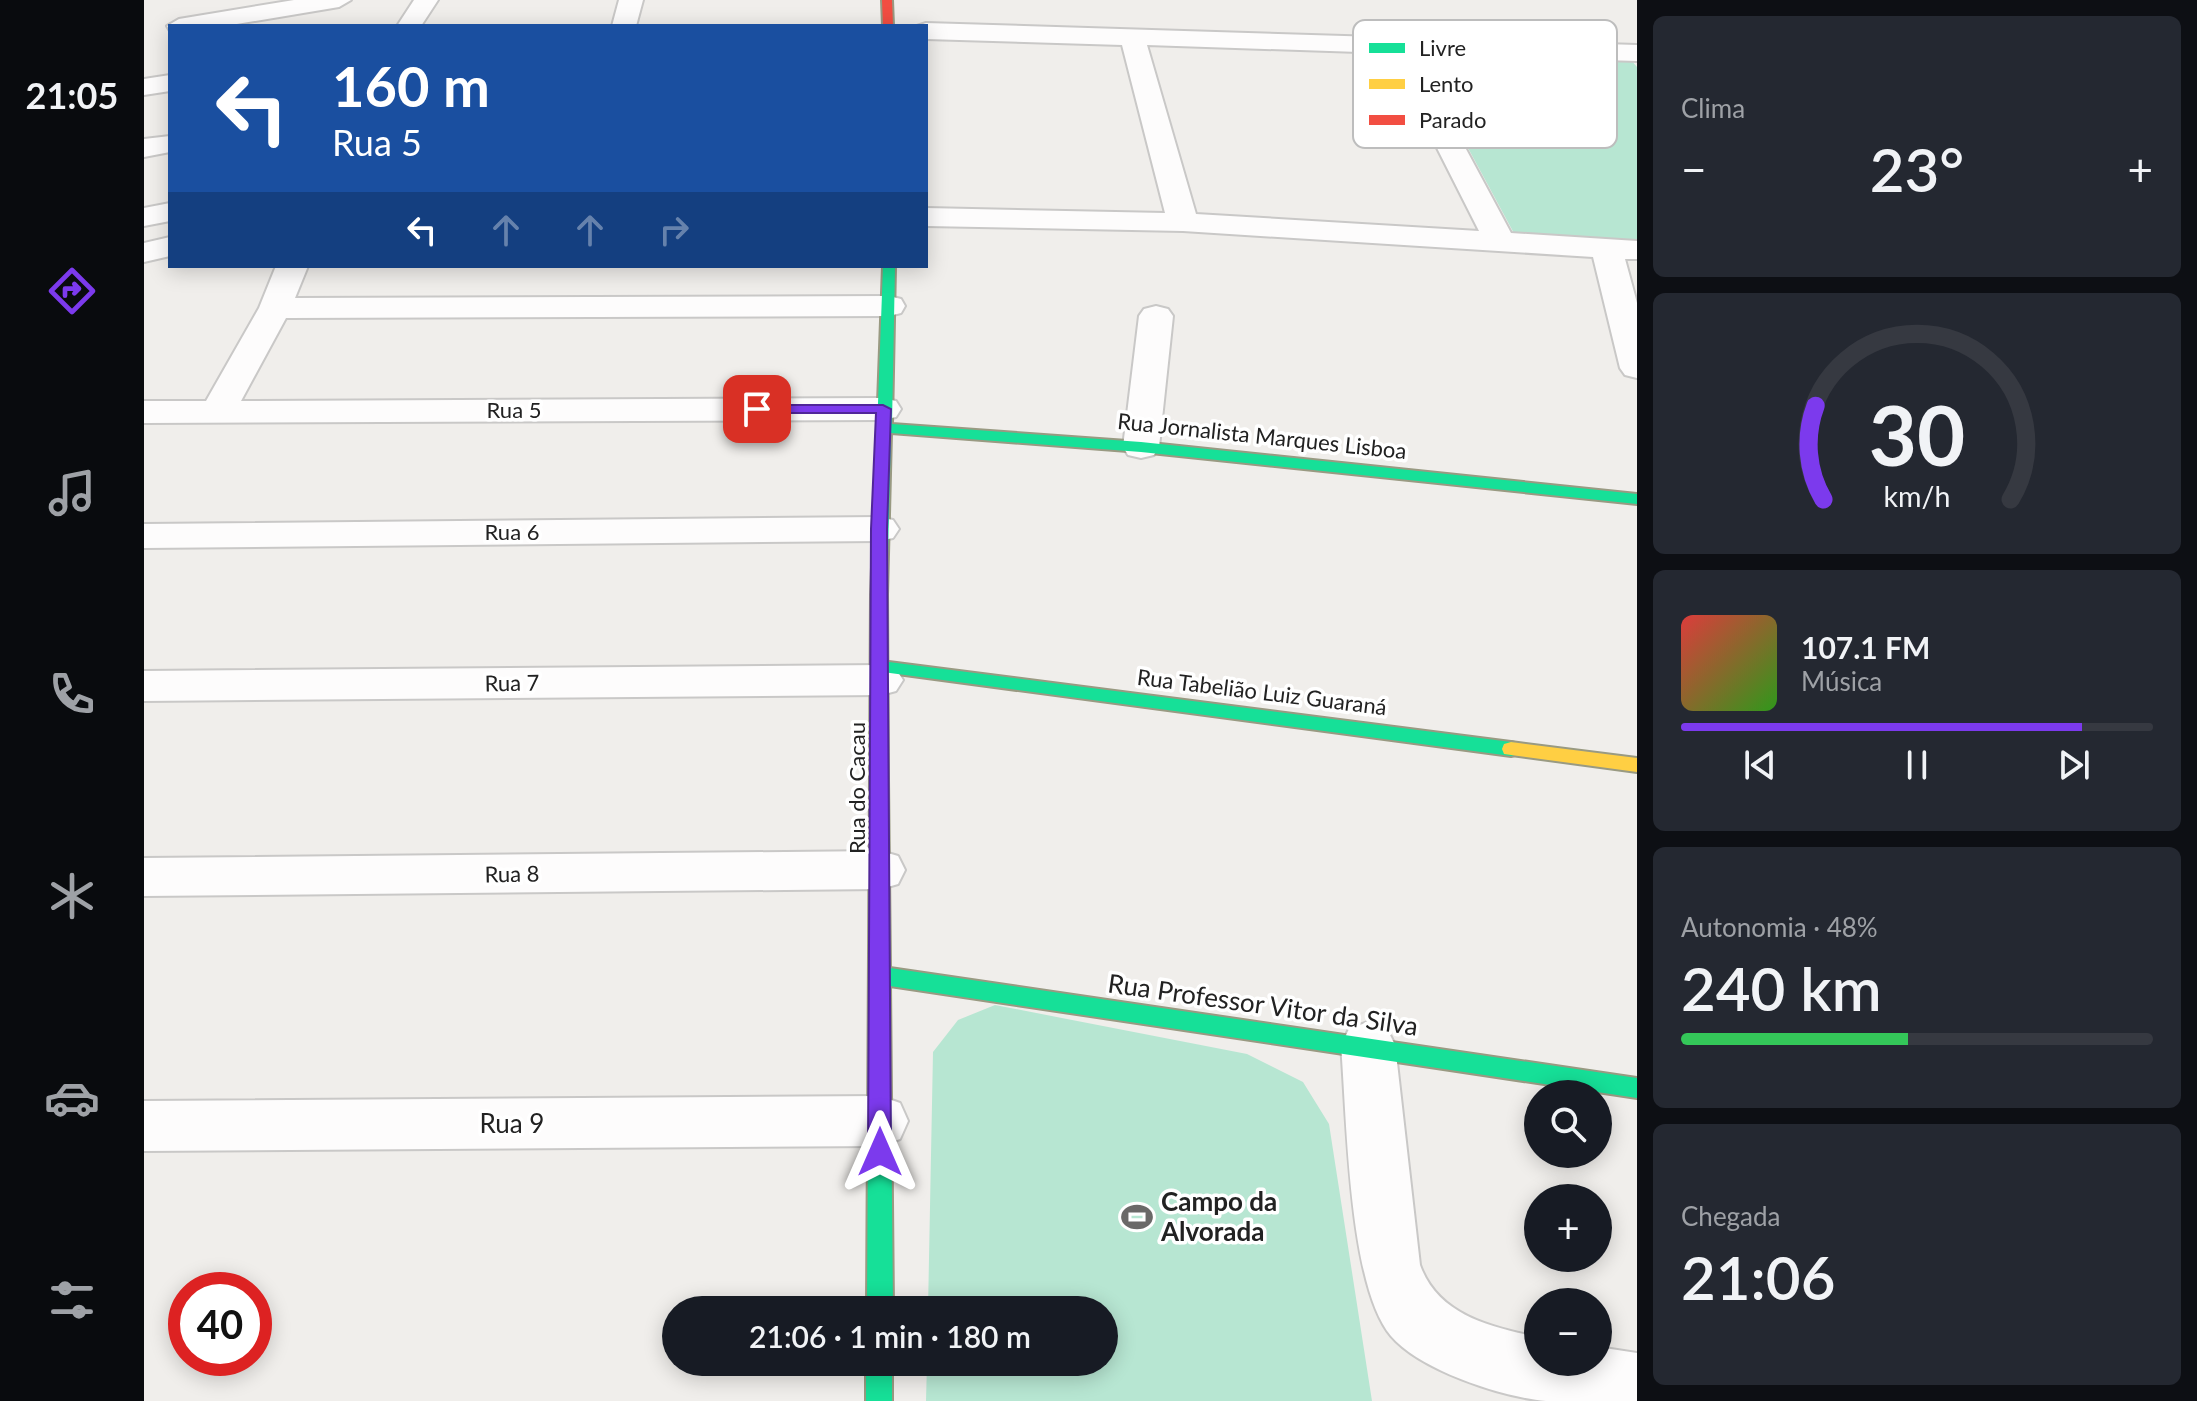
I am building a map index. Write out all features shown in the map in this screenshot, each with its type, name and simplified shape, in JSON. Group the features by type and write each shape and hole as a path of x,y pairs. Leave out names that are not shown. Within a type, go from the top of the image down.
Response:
{"street":[{"path":"193,24 339,0"},
{"path":"410,24 426,0"},
{"path":"625,24 631,0"},
{"path":"887,0 888,24"},
{"path":"928,31 1353,44"},
{"path":"1132,36 1183,222"},
{"path":"1617,52 1637,53"},
{"path":"144,87 168,83"},
{"path":"144,148 168,144"},
{"path":"1451,148 1501,244"},
{"path":"144,217 168,212"},
{"path":"928,217 1183,222 1622,250 1637,368"},
{"path":"144,253 168,247"},
{"path":"218,411 275,308 291,268"},
{"name":"Rua do Cacau","path":"880,1296 882,976 879,529 889,268"},
{"path":"275,308 889,306"},
{"path":"1141,447 1156,316"},
{"name":"Rua 5","path":"144,412 883,418"},
{"name":"Rua Jornalista Marques Lisboa","path":"883,418 1637,499"},
{"name":"Rua 6","path":"144,536 879,529"},
{"name":"Rua 7","path":"144,686 881,673"},
{"name":"Rua Tabelião Luiz Guaraná","path":"881,673 1637,765"},
{"name":"Rua 8","path":"144,877 881,870"},
{"name":"Rua Professor Vitor da Silva","path":"882,976 1368,1045 1637,1088"},
{"path":"1368,1045 1390,1265 1399,1290 1414,1315 1444,1337 1480,1354 1637,1385"},
{"name":"Rua 9","path":"144,1126 880,1121"},
{"path":"879,1376 879,1401"}],"green space":[{"path":"1617,60 1631,60 1637,67 1637,241 1516,237 1468,148 1617,148"},
{"name":"Campo da Alvorada","path":"995,1005 1247,1054 1303,1082 1329,1124 1372,1401 926,1401 927,1376 1118,1376 1118,1296 928,1296 933,1052 958,1020"}],"traffic: fast":[{"path":"879,595 889,268"},
{"path":"882,428 1141,447 1637,499"},
{"path":"881,667 1511,749"},
{"path":"879,780 880,1296"},
{"path":"882,976 1637,1088"},
{"path":"879,1376 879,1401"}],"traffic: slow":[{"path":"1511,749 1637,765"}],"traffic: jam":[{"path":"887,0 888,24"},
{"path":"879,595 879,780"}],"place":[{"name":"Campo da Alvorada","path":"1137,1217"}],"route":[{"path":"757,409 883,409 879,529 880,1152"}]}
